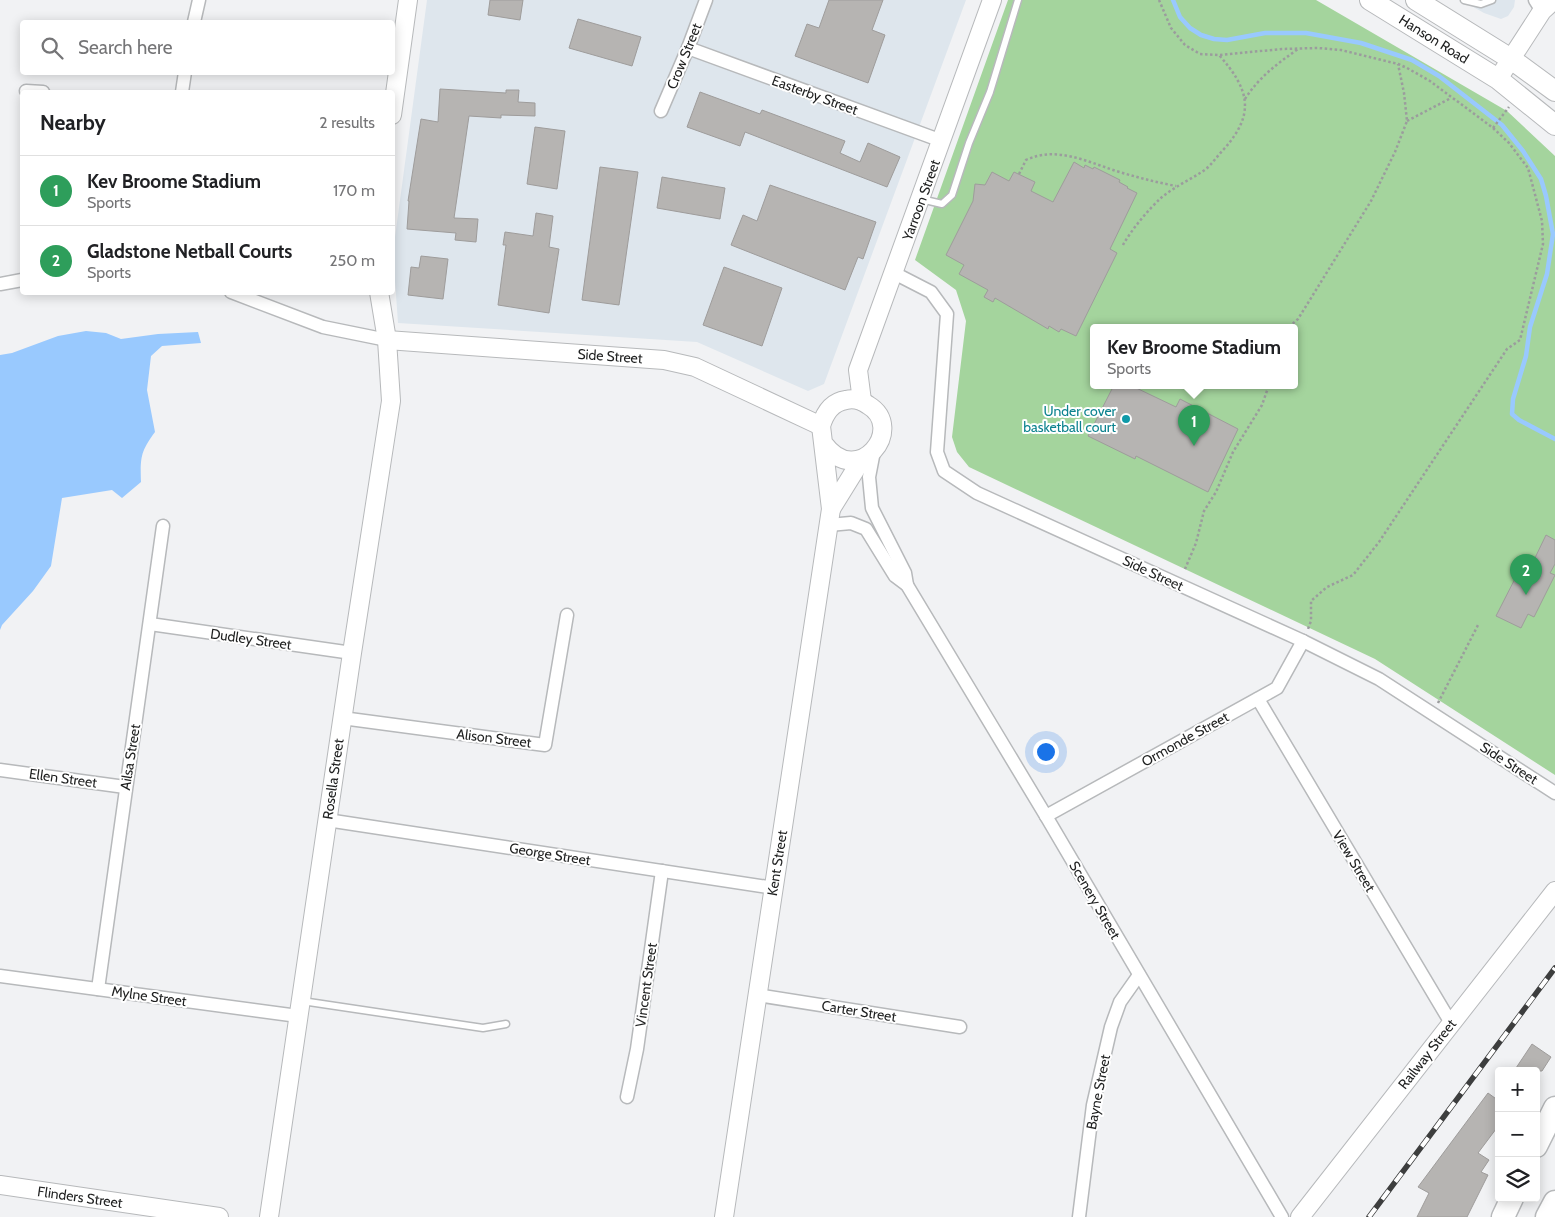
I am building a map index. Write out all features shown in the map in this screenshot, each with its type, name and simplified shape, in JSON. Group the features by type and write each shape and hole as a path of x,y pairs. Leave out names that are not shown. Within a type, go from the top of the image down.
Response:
{"highway":[{"path":"1540,1138 1554,1112"},
{"path":"1547,1217 1555,1202"}],"main road":[{"name":"Hanson Road","path":"1370,0 1498,79 1555,125"},
{"name":"Hanson Road","path":"1416,0 1511,59 1555,91"}],"street":[{"path":"194,20 199,0"},
{"path":"395,93 408,0"},
{"name":"Crow Street","path":"661,111 706,0"},
{"name":"Yarroon Street","path":"862,401 858,370 992,0"},
{"path":"1498,79 1544,4"},
{"name":"Easterby Street","path":"688,48 942,141"},
{"path":"182,90 185,75"},
{"name":"Side Street","path":"894,273 931,292 947,314 937,452 944,471 977,493 1303,642 1379,679 1555,793"},
{"path":"0,284 20,280"},
{"path":"240,295 323,327 387,340"},
{"name":"Rosella Street","path":"269,1217 342,718 391,401 387,340 380,295"},
{"name":"Side Street","path":"387,340 664,360 694,368 821,426"},
{"path":"852,399 862,401 873,407 880,417 883,429 881,441 868,455 851,461 840,459 830,453 824,444 821,426 824,415 831,406 841,401 852,399"},
{"name":"Kent Street","path":"724,1217 830,517 824,444"},
{"name":"Kent Street","path":"830,517 868,455"},
{"name":"Scenery Street","path":"868,455 872,508 905,573 907,586"},
{"name":"Scenery Street","path":"830,517 851,522 866,529 896,576 907,586 1046,816 1282,1217"},
{"name":"Ailsa Street","path":"98,989 163,526"},
{"name":"Alison Street","path":"342,718 545,745 567,615"},
{"name":"Dudley Street","path":"150,624 352,654"},
{"name":"Ormonde Street","path":"1046,816 1277,688 1303,642"},
{"name":"View Street","path":"1258,699 1451,1023"},
{"name":"Ellen Street","path":"0,770 126,786"},
{"name":"George Street","path":"328,820 774,888"},
{"name":"Vincent Street","path":"627,1097 637,1049 662,871"},
{"name":"Railway Street","path":"1300,1217 1555,891"},
{"name":"Bayne Street","path":"1079,1217 1094,1105 1111,1027 1120,1002 1139,975"},
{"name":"Mylne Street","path":"0,976 98,989 300,1008"},
{"name":"Carter Street","path":"757,996 960,1027"},
{"name":"Flinders Street","path":"0,1185 219,1217"}],"lane":[{"path":"921,199 942,204 952,195 969,143 990,92 1018,0"},
{"path":"1464,0 1481,4 1492,0"},
{"path":"300,1008 483,1028 506,1024"}],"path":[{"path":"1159,0 1171,28 1185,45 1200,54 1219,56 1260,50 1342,50 1398,64 1430,81 1451,98 1494,127 1509,143 1528,168 1542,221 1543,244 1520,340 1507,349 1379,542 1353,575 1327,587 1311,601 1311,621 1303,642"},
{"path":"1245,99 1269,70 1298,49"},
{"path":"1124,245 1130,232 1160,199 1176,186 1208,167 1232,140 1246,111 1245,99 1240,84 1230,67 1219,56"},
{"path":"1293,324 1298,320 1371,201 1396,152 1407,121 1398,64"},
{"path":"1407,121 1451,98"},
{"path":"1494,127 1511,104"},
{"path":"1020,174 1026,160 1033,157 1047,154 1069,155 1153,182 1176,186"},
{"path":"1185,569 1196,543 1204,511 1216,492 1233,452 1262,405 1268,389"},
{"path":"1433,713 1478,625"}],"shaded area":[{"path":"427,0 966,0 824,384 808,391 697,342 398,323 395,280 395,237"},
{"path":"1461,0 1515,0 1514,7 1508,16 1501,19 1484,13"}],"green space":[{"path":"1008,0 1316,0 1507,111 1555,156 1555,775 1375,659 969,467 957,452 952,437 966,321 956,290 915,260"}],"water":[{"path":"86,331 106,333 121,339 158,334 198,332 201,343 162,346 151,356 147,390 155,432 142,455 141,482 122,498 112,490 62,498 51,566 33,591 2,625 0,630 0,355 12,353 58,336"}],"building":[{"path":"490,0 523,0 520,20 488,15"},
{"path":"829,0 883,0 872,30 885,35 868,83 795,56 807,24 819,28"},
{"path":"578,19 641,37 632,66 569,48"},
{"path":"440,89 506,93 506,90 519,90 518,102 535,103 535,116 501,115 501,118 469,116 454,218 478,219 476,242 455,240 456,233 407,229 408,201 421,119 438,122"},
{"path":"700,92 760,114 762,110 845,141 840,153 860,162 868,143 900,157 887,187 745,132 740,146 687,127"},
{"path":"535,127 565,131 557,189 527,184"},
{"path":"1074,162 1084,168 1085,165 1093,169 1094,167 1120,180 1119,182 1137,193 1110,249 1117,253 1076,336 1061,329 1059,332 1049,326 1048,329 995,298 993,302 984,297 988,290 959,274 964,265 946,255 973,201 975,184 985,185 992,172 1009,181 1014,172 1035,182 1031,191 1053,202"},
{"path":"600,167 638,172 619,305 582,300"},
{"path":"662,177 725,188 720,219 657,208"},
{"path":"770,185 876,222 863,259 858,257 845,290 731,245 743,215 757,221"},
{"path":"536,213 553,216 549,247 559,249 549,313 498,305 506,245 503,245 505,232 533,236"},
{"path":"421,256 448,259 443,299 408,295 411,267 419,268"},
{"path":"724,267 782,288 762,346 703,325"},
{"path":"1112,389 1138,389 1176,407 1180,399 1238,429 1208,492 1136,456 1135,459 1088,436"},
{"path":"1546,535 1555,540 1555,564 1550,573 1555,575 1534,617 1528,614 1521,628 1496,616 1525,559 1533,562"},
{"path":"1532,1044 1551,1057 1542,1071 1540,1071 1540,1067 1517,1067"},
{"path":"1488,1093 1495,1098 1495,1130 1478,1153 1489,1160 1481,1172 1488,1175 1467,1217 1417,1217 1429,1193 1418,1187"}],"waterway":[{"path":"1173,0 1180,17 1190,28 1201,35 1214,39 1227,40 1265,33 1306,33 1361,43 1412,60 1439,76 1502,125 1523,151 1541,179 1553,234 1547,274 1530,327 1526,356 1513,399 1512,414 1519,420 1555,439"}],"railway":[{"path":"1369,1217 1555,968"}],"place":[{"name":"Under cover basketball court","path":"1126,419"},
{"name":"Kev Broome Stadium","path":"1194,446"},
{"name":"Gladstone Netball Courts","path":"1526,595"}]}
